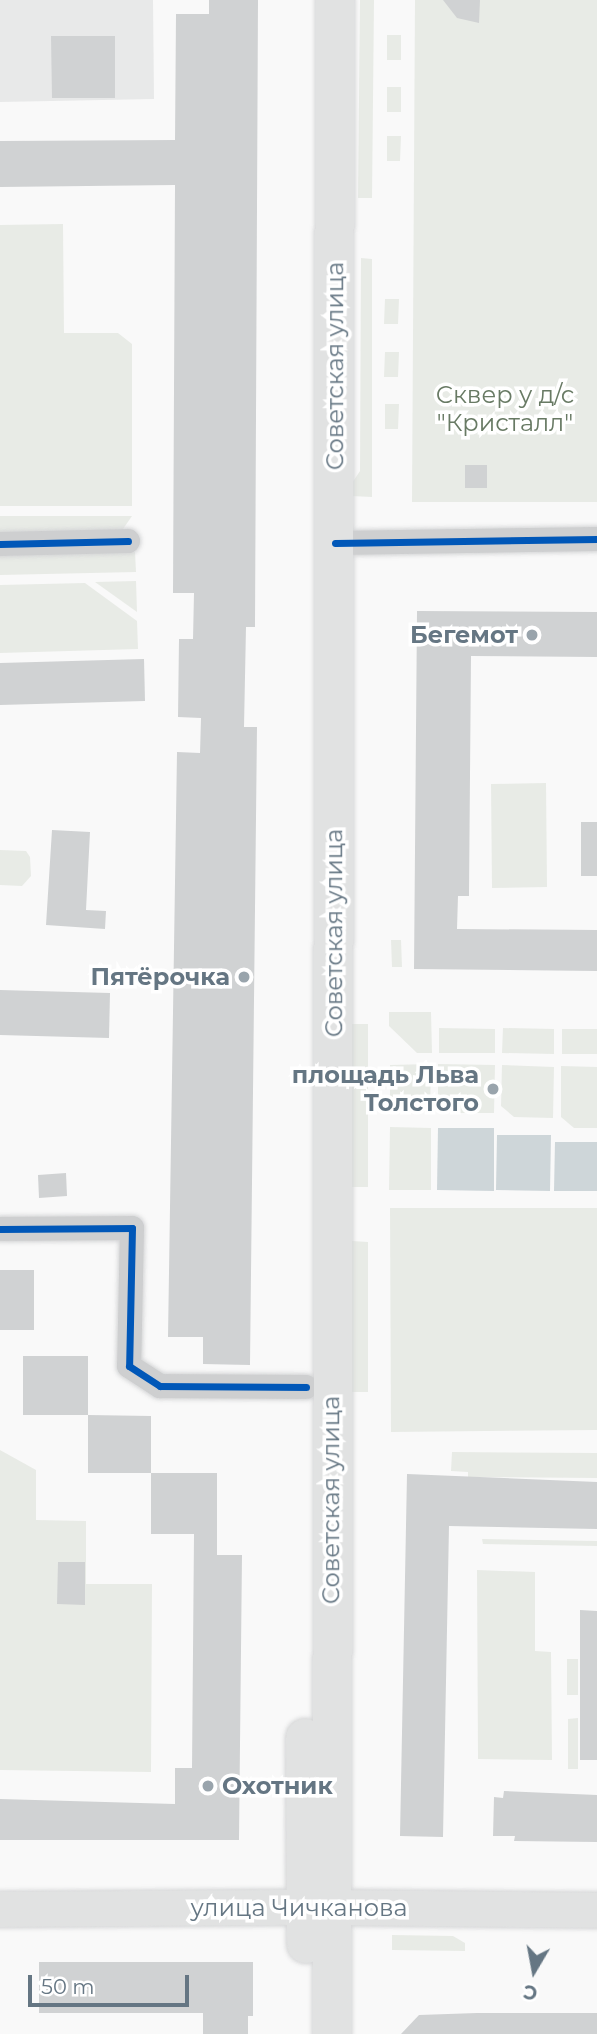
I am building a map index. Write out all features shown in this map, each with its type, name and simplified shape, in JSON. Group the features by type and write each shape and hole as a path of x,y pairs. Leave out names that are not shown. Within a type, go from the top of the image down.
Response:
{"main road":[{"path":"306,2034 319,1907 306,1387 322,543 312,0"},
{"name":"Советская улица","path":"332,2034 319,1907 322,543 335,0"},
{"name":"улица Чичканова","path":"0,1909 319,1907 597,1910"}],"street":[{"path":"322,543 597,539"},
{"path":"0,544 128,541"},
{"path":"0,1229 132,1228 129,1366 160,1386 306,1387"}],"shaded area":[{"path":"0,0 153,0 154,99 0,102"},
{"path":"438,1128 494,1128 494,1191 437,1190"},
{"path":"497,1135 551,1135 550,1191 496,1190"},
{"path":"555,1142 597,1142 597,1191 554,1191"}],"green space":[{"path":"360,0 374,0 372,198 358,198"},
{"name":"Сквер у д/с \"Кристалл\"","path":"415,0 597,0 597,502 412,502"},
{"path":"387,35 401,35 401,60 387,60"},
{"path":"387,87 401,87 401,112 387,112"},
{"path":"387,136 401,136 400,161 387,161"},
{"path":"63,224 64,333 118,333 132,344 132,506 0,506 0,225"},
{"path":"361,258 372,259 372,497 351,496 352,483 360,471"},
{"path":"385,299 399,299 398,324 384,324"},
{"path":"385,352 399,352 398,377 384,377"},
{"path":"385,404 399,404 398,429 385,429"},
{"path":"0,516 132,516 123,529 0,534"},
{"path":"135,552 136,572 0,575 0,556"},
{"path":"136,581 137,612 95,582"},
{"path":"85,583 137,621 138,649 0,653 0,585"},
{"path":"546,783 547,887 492,888 491,784"},
{"path":"0,850 26,851 30,857 31,876 22,886 0,885"},
{"path":"391,940 401,940 402,967 392,967"},
{"path":"389,1012 431,1012 432,1053 417,1053 389,1026"},
{"path":"352,1024 368,1024 368,1187 352,1187"},
{"path":"439,1028 495,1029 495,1053 439,1053"},
{"path":"503,1028 554,1029 554,1054 502,1053"},
{"path":"562,1029 597,1029 597,1054 562,1054"},
{"path":"431,1064 430,1112 390,1113 390,1065"},
{"path":"438,1064 495,1065 494,1113 438,1113"},
{"path":"502,1065 554,1067 553,1118 514,1117 501,1106"},
{"path":"561,1066 597,1067 597,1128 574,1128 561,1117"},
{"path":"390,1127 431,1128 431,1190 389,1190"},
{"path":"390,1208 597,1208 597,1430 391,1432"},
{"path":"352,1241 368,1242 368,1392 352,1392"},
{"path":"0,1450 36,1470 36,1520 86,1521 86,1584 152,1584 151,1772 0,1770"},
{"path":"452,1452 597,1453 597,1478 468,1477 468,1472 451,1471"},
{"path":"482,1539 597,1541 597,1546 483,1544"},
{"path":"477,1570 535,1572 535,1651 551,1652 552,1760 478,1759"},
{"path":"567,1659 578,1659 578,1695 567,1695"},
{"path":"578,1718 578,1769 568,1769 568,1719"},
{"path":"392,1935 453,1936 465,1943 465,1951 392,1950"}],"building":[{"path":"209,0 258,0 255,627 246,627 244,727 257,727 250,1365 203,1364 203,1337 168,1337 177,752 200,753 201,718 178,717 179,639 193,639 194,593 173,593 175,185 0,187 0,141 175,140 176,14 209,14"},
{"path":"443,0 480,0 479,23 457,18"},
{"path":"51,36 115,36 115,98 52,98"},
{"path":"465,465 487,465 487,488 465,488"},
{"path":"417,611 597,612 597,657 471,656 469,896 458,896 457,929 597,930 597,971 414,969"},
{"path":"144,659 145,701 0,705 0,663"},
{"path":"581,822 597,822 597,876 581,876"},
{"path":"52,830 90,832 86,910 106,911 105,929 46,925"},
{"path":"0,990 110,993 109,1038 0,1035"},
{"path":"66,1173 67,1196 39,1198 38,1175"},
{"path":"0,1270 34,1270 34,1330 0,1330"},
{"path":"23,1356 88,1356 88,1415 23,1415"},
{"path":"88,1415 151,1416 151,1473 88,1473"},
{"path":"151,1473 217,1473 217,1555 242,1555 239,1840 0,1840 0,1799 175,1804 175,1768 192,1768 194,1534 151,1534"},
{"path":"407,1474 597,1482 597,1529 449,1526 443,1837 400,1836"},
{"path":"58,1562 85,1562 85,1605 57,1604"},
{"path":"580,1610 597,1611 597,1760 580,1760"},
{"path":"504,1791 597,1795 597,1842 514,1841 515,1836 493,1836 494,1797 503,1798"},
{"path":"39,1962 253,1962 253,2016 248,2016 248,2034 203,2034 203,2013 39,2013"},
{"path":"597,2013 597,2034 401,2034 419,2015"}],"cycle path":[{"path":"335,543 597,539"},
{"path":"0,544 128,541"},
{"path":"0,1229 132,1228 129,1366 160,1386 306,1387"}],"place":[{"name":"Бегемот","path":"532,635"},
{"name":"Пятёрочка","path":"244,977"},
{"name":"площадь Льва Толстого","path":"493,1089"},
{"name":"Охотник","path":"208,1786"}]}
